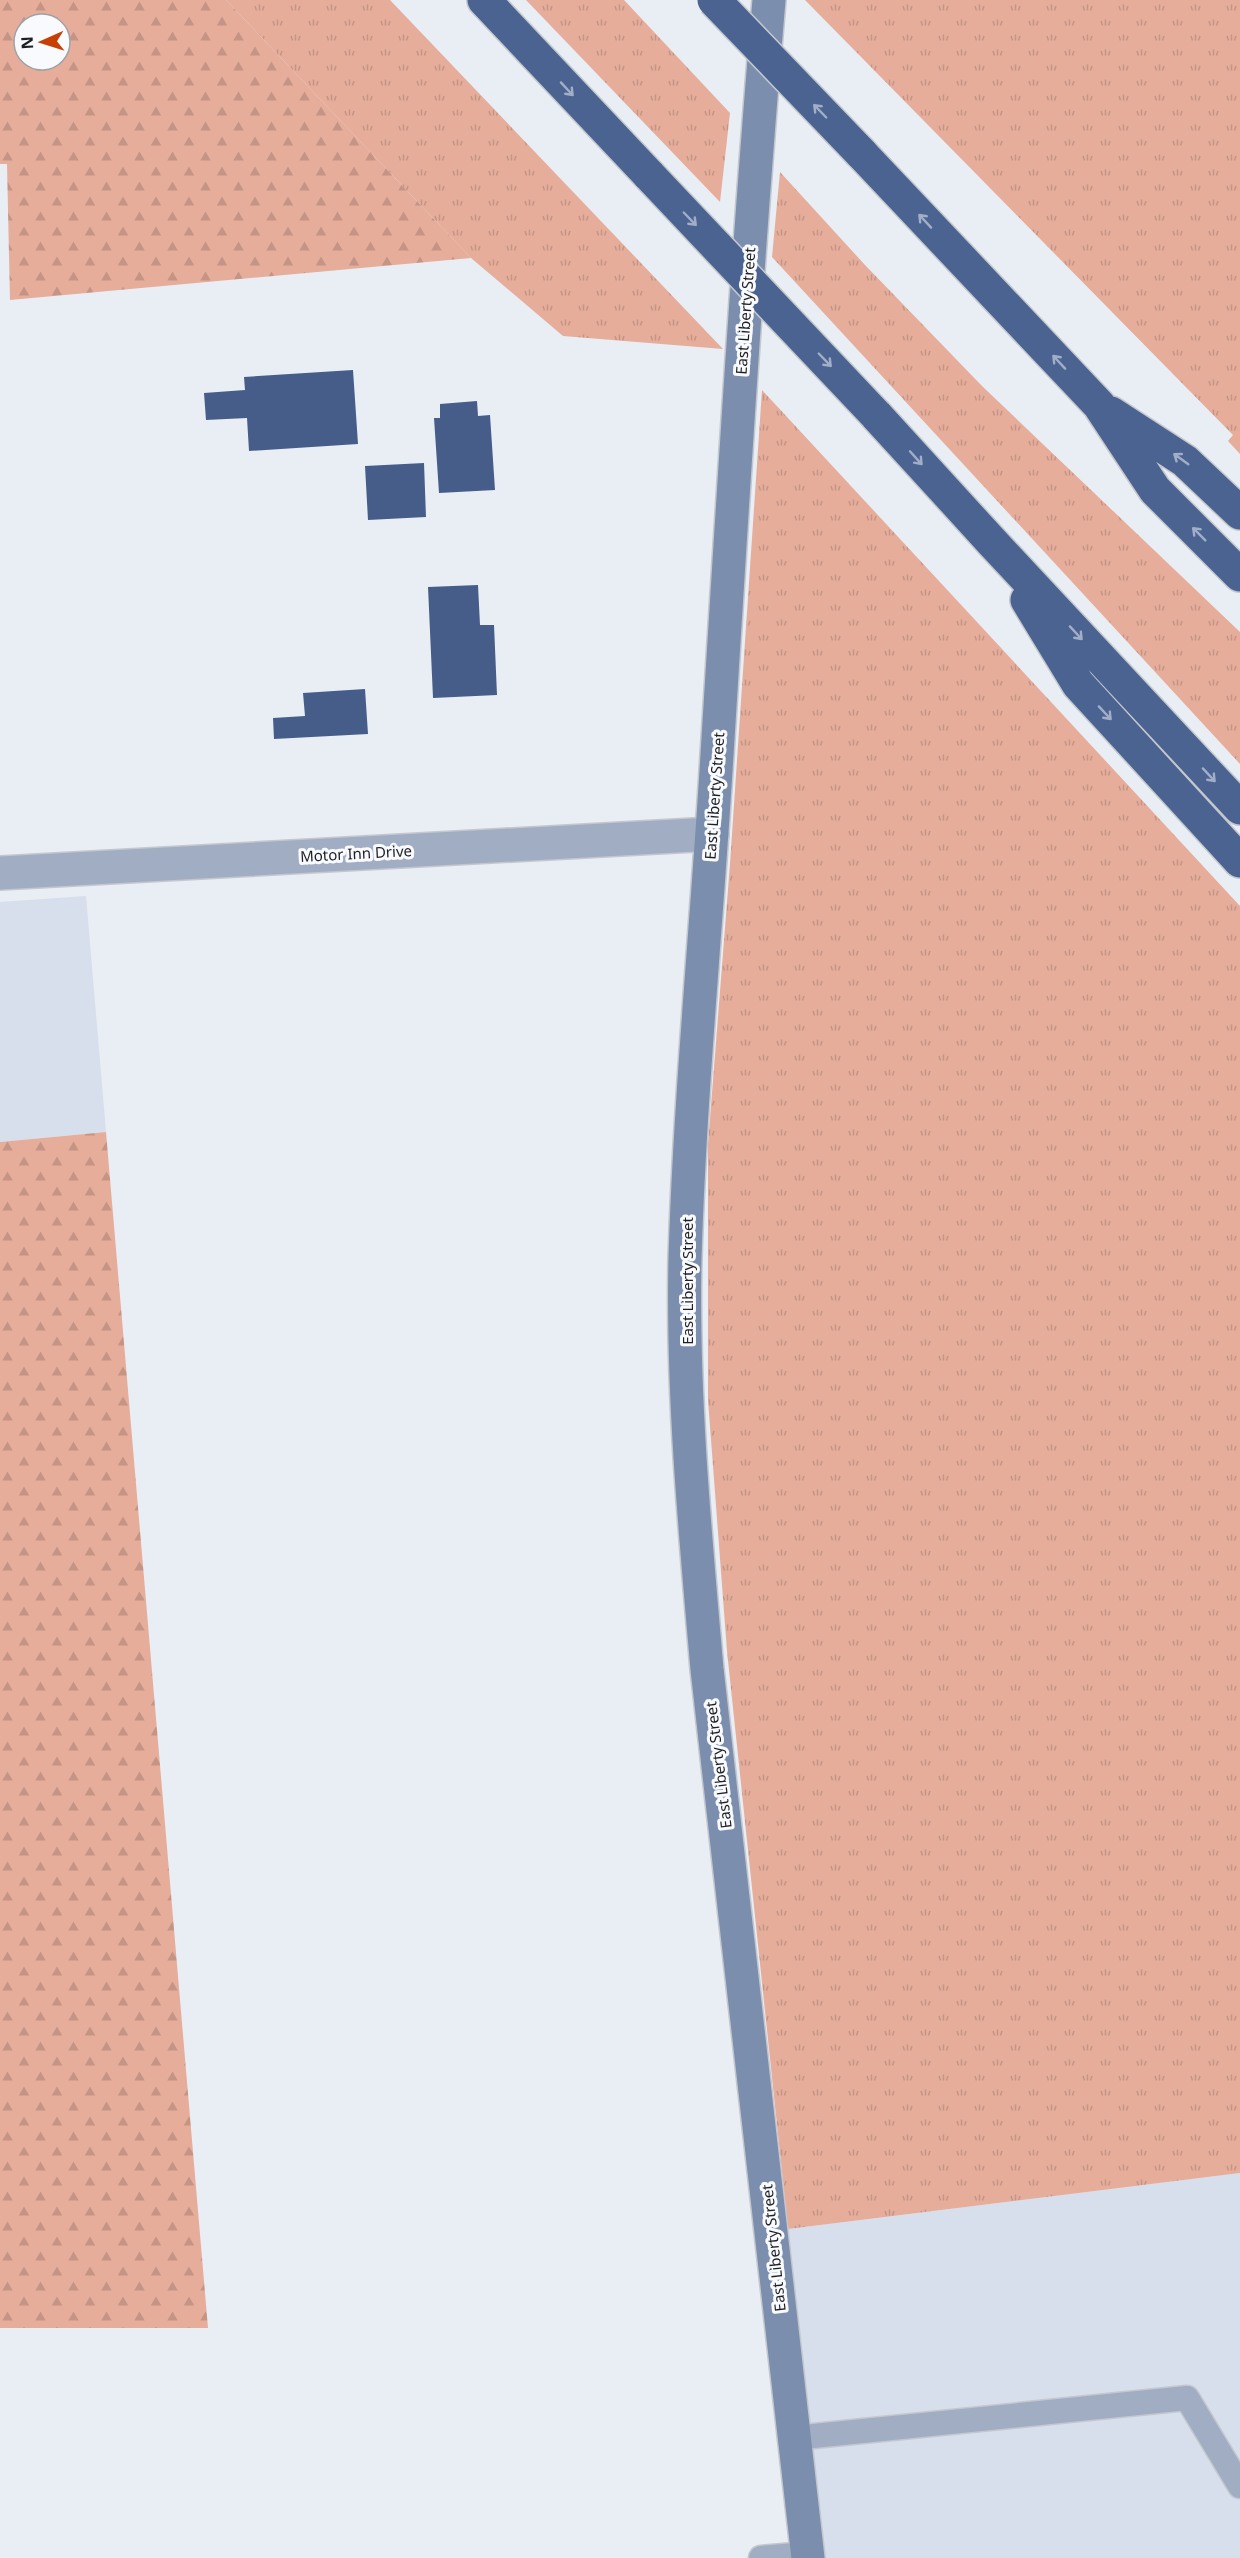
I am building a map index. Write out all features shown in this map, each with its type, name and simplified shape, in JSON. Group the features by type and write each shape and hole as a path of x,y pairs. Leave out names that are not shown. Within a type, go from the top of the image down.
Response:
{"highway":[{"path":"462,0 535,55"},
{"path":"484,0 876,415 1240,808"},
{"path":"714,0 1099,405 1155,490 1240,575"},
{"path":"1099,405 1185,461 1240,513"},
{"path":"992,542 1078,684 1240,861"}],"street":[{"name":"East Liberty Street","path":"769,0 742,353 712,834 695,1048 685,1261 688,1416 695,1539 707,1669 808,2556"},
{"name":"Motor Inn Drive","path":"0,873 712,834"}],"lane":[{"path":"794,2438 1187,2398 1240,2486"},
{"path":"761,2558 808,2556"}],"shaded area":[{"path":"86,896 106,1132 0,1142 0,902"},
{"path":"1240,2173 1240,2558 823,2558 788,2229"}],"green space":[{"path":"0,0 226,0 471,258 10,300 7,164 0,164"},
{"path":"226,0 390,0 723,349 563,336 471,258"},
{"path":"526,0 624,0 730,113 720,202"},
{"path":"805,0 1240,0 1240,454 1228,441 1233,435"},
{"path":"780,172 865,265 983,387 1240,632 1240,764 772,257"},
{"path":"762,390 1240,906 1240,2173 788,2229 727,1651 708,1400 708,1144 730,864"},
{"path":"106,1132 208,2328 0,2328 0,1142"}],"building":[{"path":"353,370 358,444 249,451 247,418 206,420 204,393 245,390 244,377"},
{"path":"477,401 478,416 490,415 495,490 439,493 434,418 440,418 440,404"},
{"path":"424,463 426,517 368,520 365,466"},
{"path":"478,585 480,625 494,625 497,695 433,698 428,587"},
{"path":"365,689 368,734 274,739 273,718 305,716 303,693"}]}
